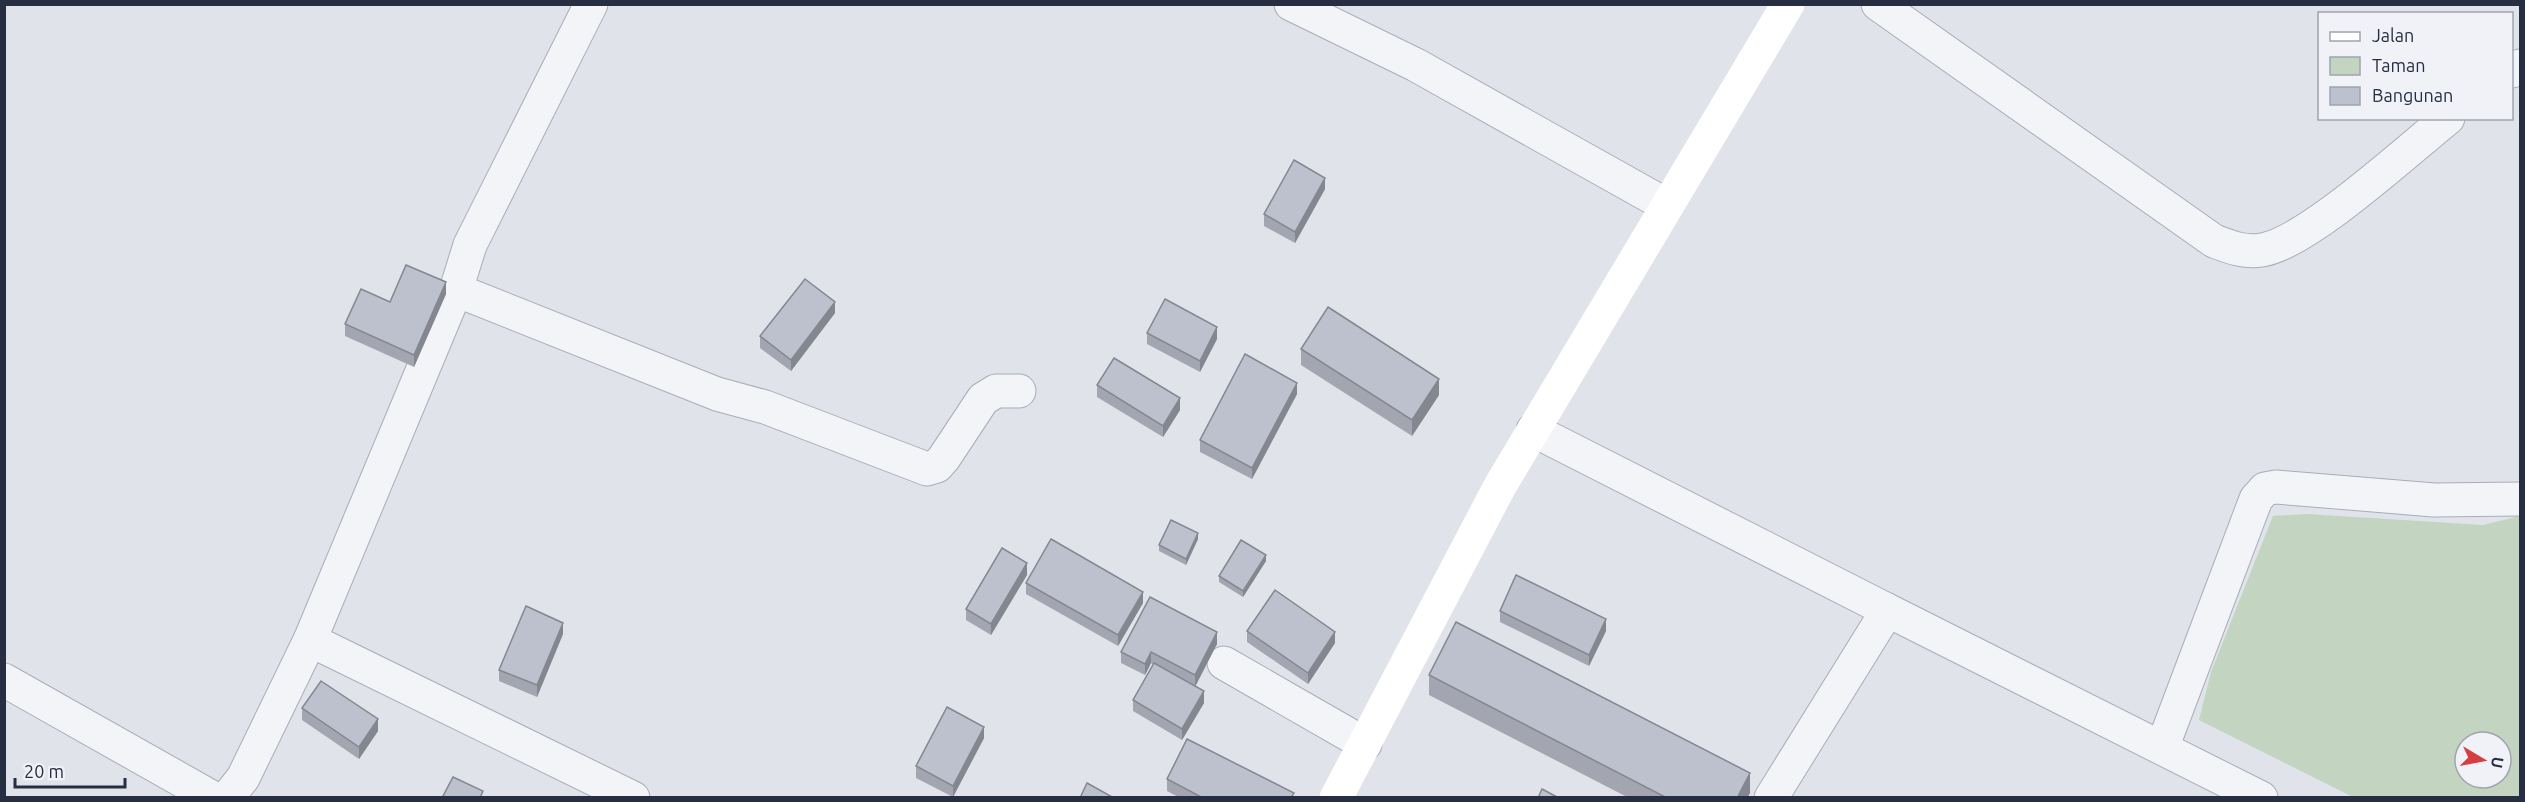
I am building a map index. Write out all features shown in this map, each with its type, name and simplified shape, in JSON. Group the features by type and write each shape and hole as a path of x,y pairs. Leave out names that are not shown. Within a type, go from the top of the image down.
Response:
{"street":[{"path":"227,798 243,778 310,640 456,290 470,245 591,4"},
{"path":"1291,4 1416,65 1666,205"},
{"path":"1336,798 1500,486 1788,4"},
{"path":"1878,4 2214,241 2245,252 2265,250 2300,234 2445,120"},
{"path":"456,290 717,394 765,407 927,469 936,466 944,458 983,399 996,391 1018,391"},
{"path":"1533,430 2261,798"},
{"path":"2162,748 2256,499 2265,489 2276,487 2434,500 2520,499"},
{"path":"1772,798 1879,624 1885,609"},
{"path":"310,640 633,798"},
{"path":"1224,663 1365,744"},
{"path":"4,680 213,798"}],"green space":[{"path":"2307,514 2483,525 2520,516 2520,797 2353,797 2199,720 2211,672 2273,516"}],"building":[{"path":"1294,160 1325,178 1295,232 1264,214"},
{"path":"406,265 446,282 414,355 345,324 361,289 390,302"},
{"path":"805,279 835,302 791,360 760,336"},
{"path":"1165,299 1217,327 1200,361 1147,333"},
{"path":"1328,307 1439,379 1412,420 1301,349"},
{"path":"1245,354 1297,383 1252,468 1200,440"},
{"path":"1114,358 1180,398 1163,426 1097,385"},
{"path":"1171,520 1198,533 1186,559 1159,545"},
{"path":"1051,539 1143,592 1118,635 1026,583"},
{"path":"1241,540 1266,555 1243,591 1219,576"},
{"path":"1002,548 1027,563 991,624 966,609"},
{"path":"1516,575 1606,619 1589,655 1500,611"},
{"path":"1275,590 1335,632 1308,673 1247,631"},
{"path":"1150,597 1217,632 1195,675 1151,652 1145,664 1121,652"},
{"path":"526,606 563,623 537,685 499,670"},
{"path":"1456,622 1750,773 1737,798 1667,798 1429,675"},
{"path":"1154,663 1204,691 1182,729 1133,700"},
{"path":"321,681 378,719 359,747 302,708"},
{"path":"947,707 984,727 953,786 916,766"},
{"path":"1187,739 1294,793 1291,798 1203,798 1167,779"},
{"path":"453,777 483,791 480,798 442,798"},
{"path":"1087,783 1114,798 1080,798"},
{"path":"1542,789 1559,798 1538,798"}]}
